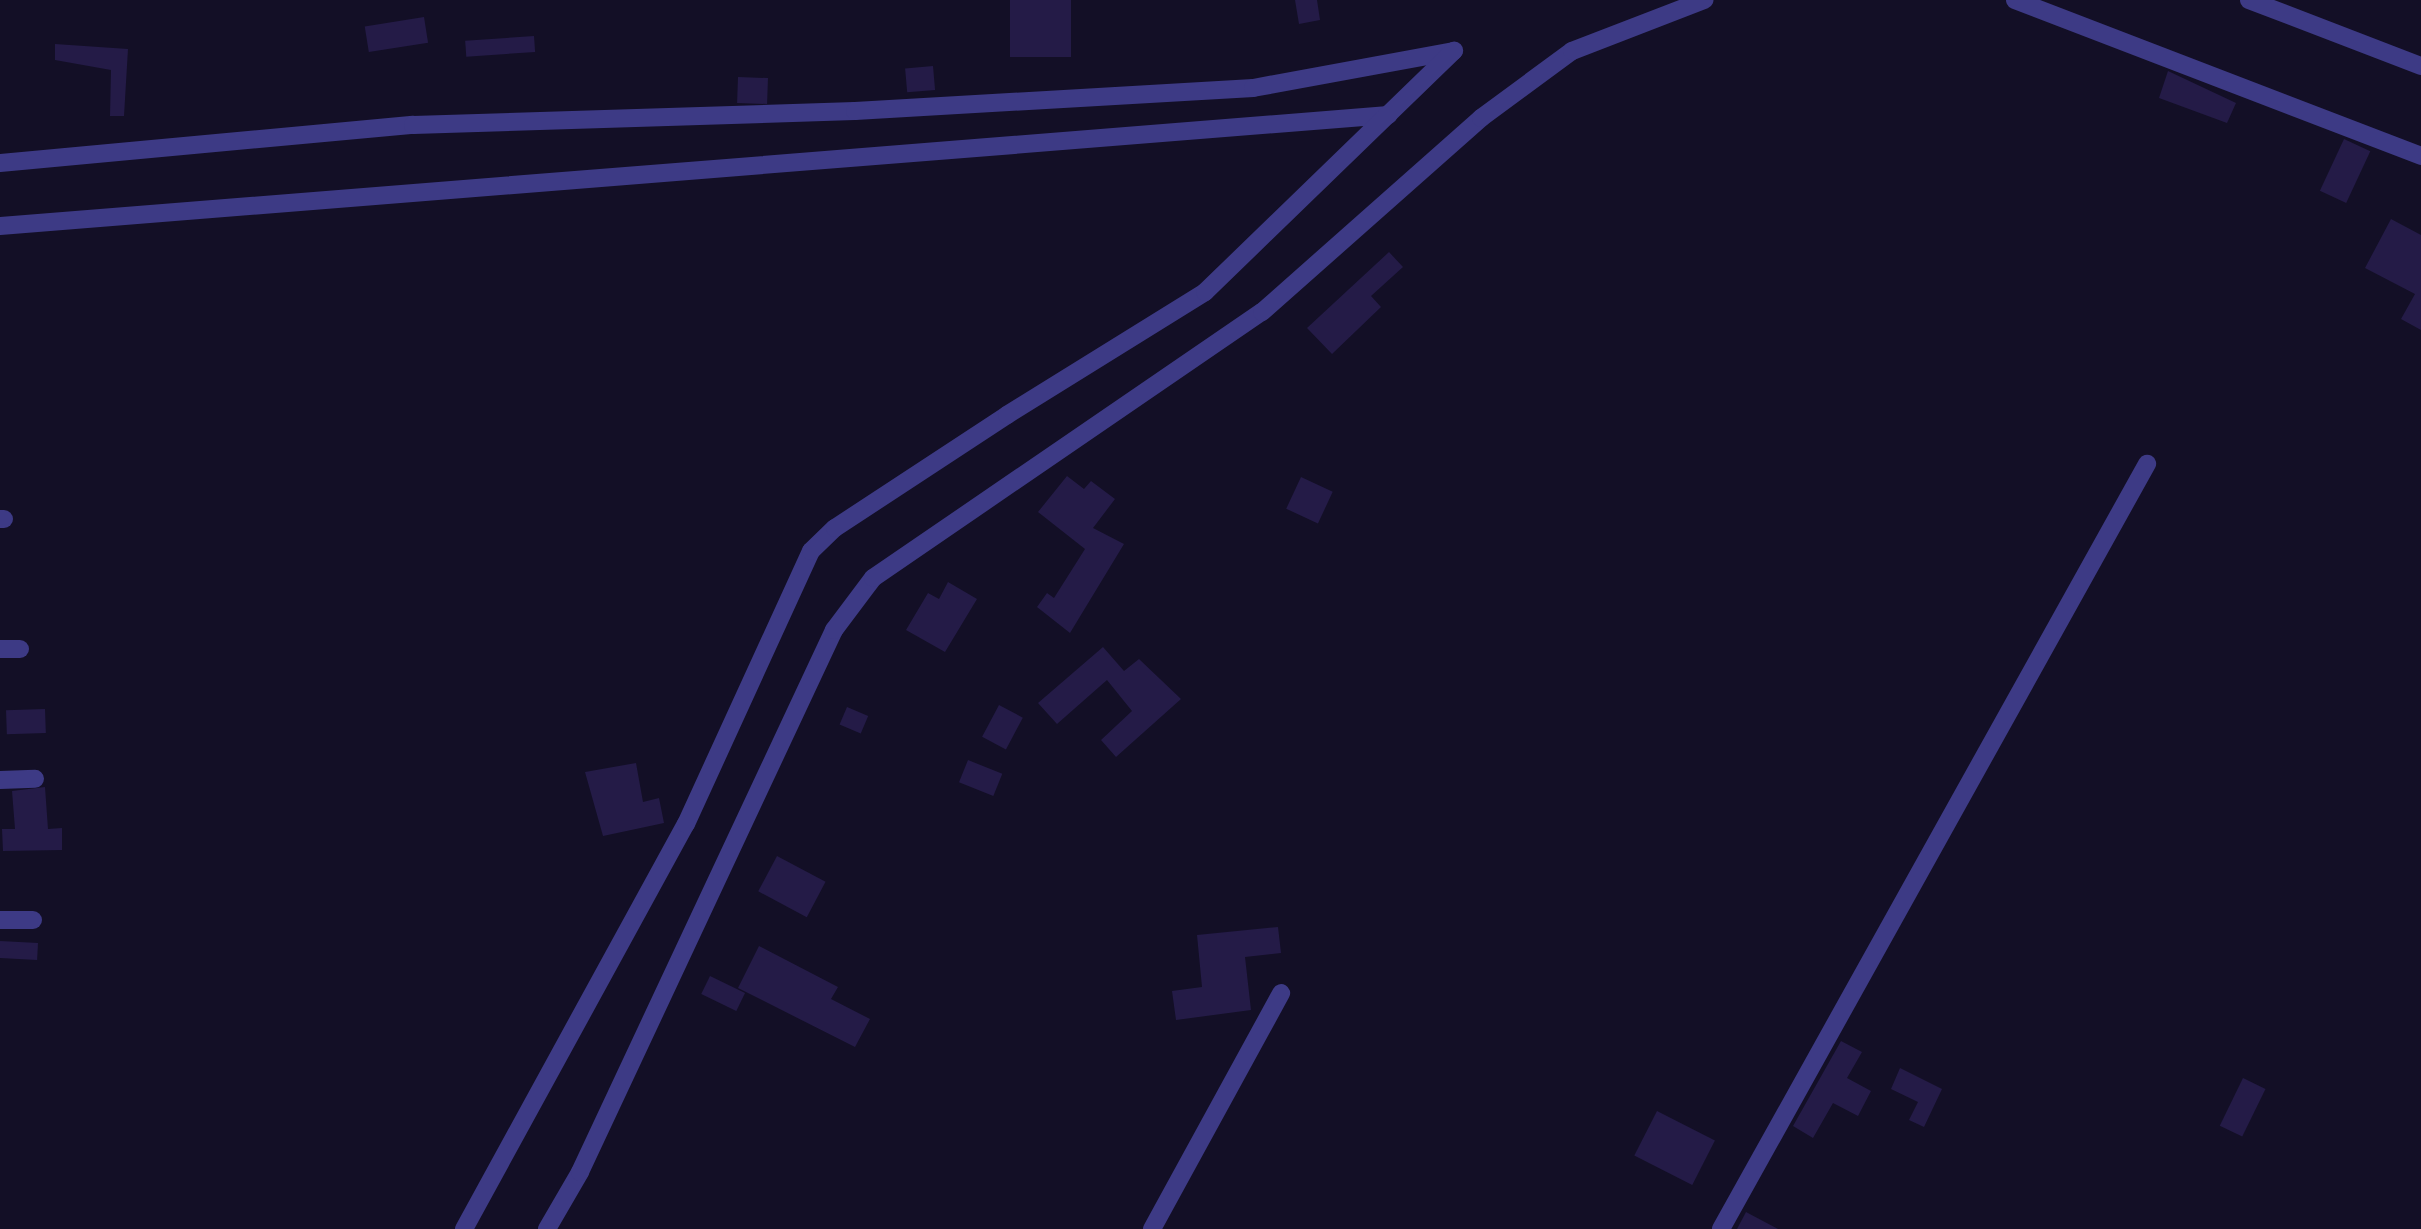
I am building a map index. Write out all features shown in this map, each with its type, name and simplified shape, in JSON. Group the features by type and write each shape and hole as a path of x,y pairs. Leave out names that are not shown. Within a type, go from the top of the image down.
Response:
{"street":[{"path":"547,1229 580,1172 834,630 873,578 1262,312 1481,118 1572,51 1704,0"},
{"path":"2015,0 2421,156"},
{"path":"2249,0 2421,66"},
{"path":"0,163 413,125 856,111 1253,88 1454,51 1205,292 995,422 811,551 686,824 464,1229"},
{"path":"0,226 1389,115"},
{"path":"1721,1229 2147,464"},
{"path":"0,649 20,649"},
{"path":"0,780 35,779"},
{"path":"0,920 33,919"},
{"path":"1152,1229 1281,993"}],"building":[{"path":"1010,0 1071,0 1071,57 1010,57"},
{"path":"1295,0 1317,0 1320,20 1299,24"},
{"path":"424,17 428,43 369,52 365,26"},
{"path":"534,36 535,52 466,57 465,41"},
{"path":"55,44 128,49 124,116 110,116 111,70 55,60"},
{"path":"933,66 935,90 907,92 905,68"},
{"path":"2168,71 2236,103 2227,123 2159,98"},
{"path":"738,77 768,78 767,104 737,103"},
{"path":"2344,139 2370,151 2346,203 2320,191"},
{"path":"2391,219 2421,235 2421,330 2401,319 2415,294 2365,268"},
{"path":"1389,252 1403,267 1371,296 1381,307 1332,354 1307,328"},
{"path":"1067,476 1084,489 1091,481 1115,499 1093,528 1124,544 1070,633 1037,607 1047,593 1054,598 1085,549 1038,512"},
{"path":"1301,477 1333,492 1318,524 1286,509"},
{"path":"948,582 977,599 945,652 906,630 928,593 939,599"},
{"path":"1103,647 1124,671 1139,659 1181,699 1116,757 1101,740 1132,711 1107,680 1057,724 1038,703"},
{"path":"999,705 1023,718 1006,749 982,737"},
{"path":"847,707 868,716 861,733 840,724"},
{"path":"45,709 46,733 7,734 6,710"},
{"path":"968,760 1002,774 993,796 959,782"},
{"path":"636,763 643,802 659,798 664,823 603,836 585,772"},
{"path":"45,787 48,829 62,828 62,850 3,851 2,829 15,829 12,791"},
{"path":"777,856 826,882 807,917 758,891"},
{"path":"1278,927 1281,953 1245,957 1251,1010 1176,1020 1172,991 1202,987 1197,935"},
{"path":"0,941 38,943 37,960 0,958"},
{"path":"759,946 838,987 831,999 870,1019 855,1047 738,988"},
{"path":"710,976 745,993 736,1011 701,994"},
{"path":"1841,1041 1862,1052 1847,1078 1871,1091 1858,1116 1833,1103 1813,1138 1793,1126"},
{"path":"1900,1068 1942,1089 1924,1127 1909,1120 1918,1102 1891,1089"},
{"path":"2243,1078 2265,1089 2242,1137 2220,1126"},
{"path":"1657,1111 1715,1141 1692,1185 1634,1156"},
{"path":"1746,1212 1778,1229 1737,1229"}]}
